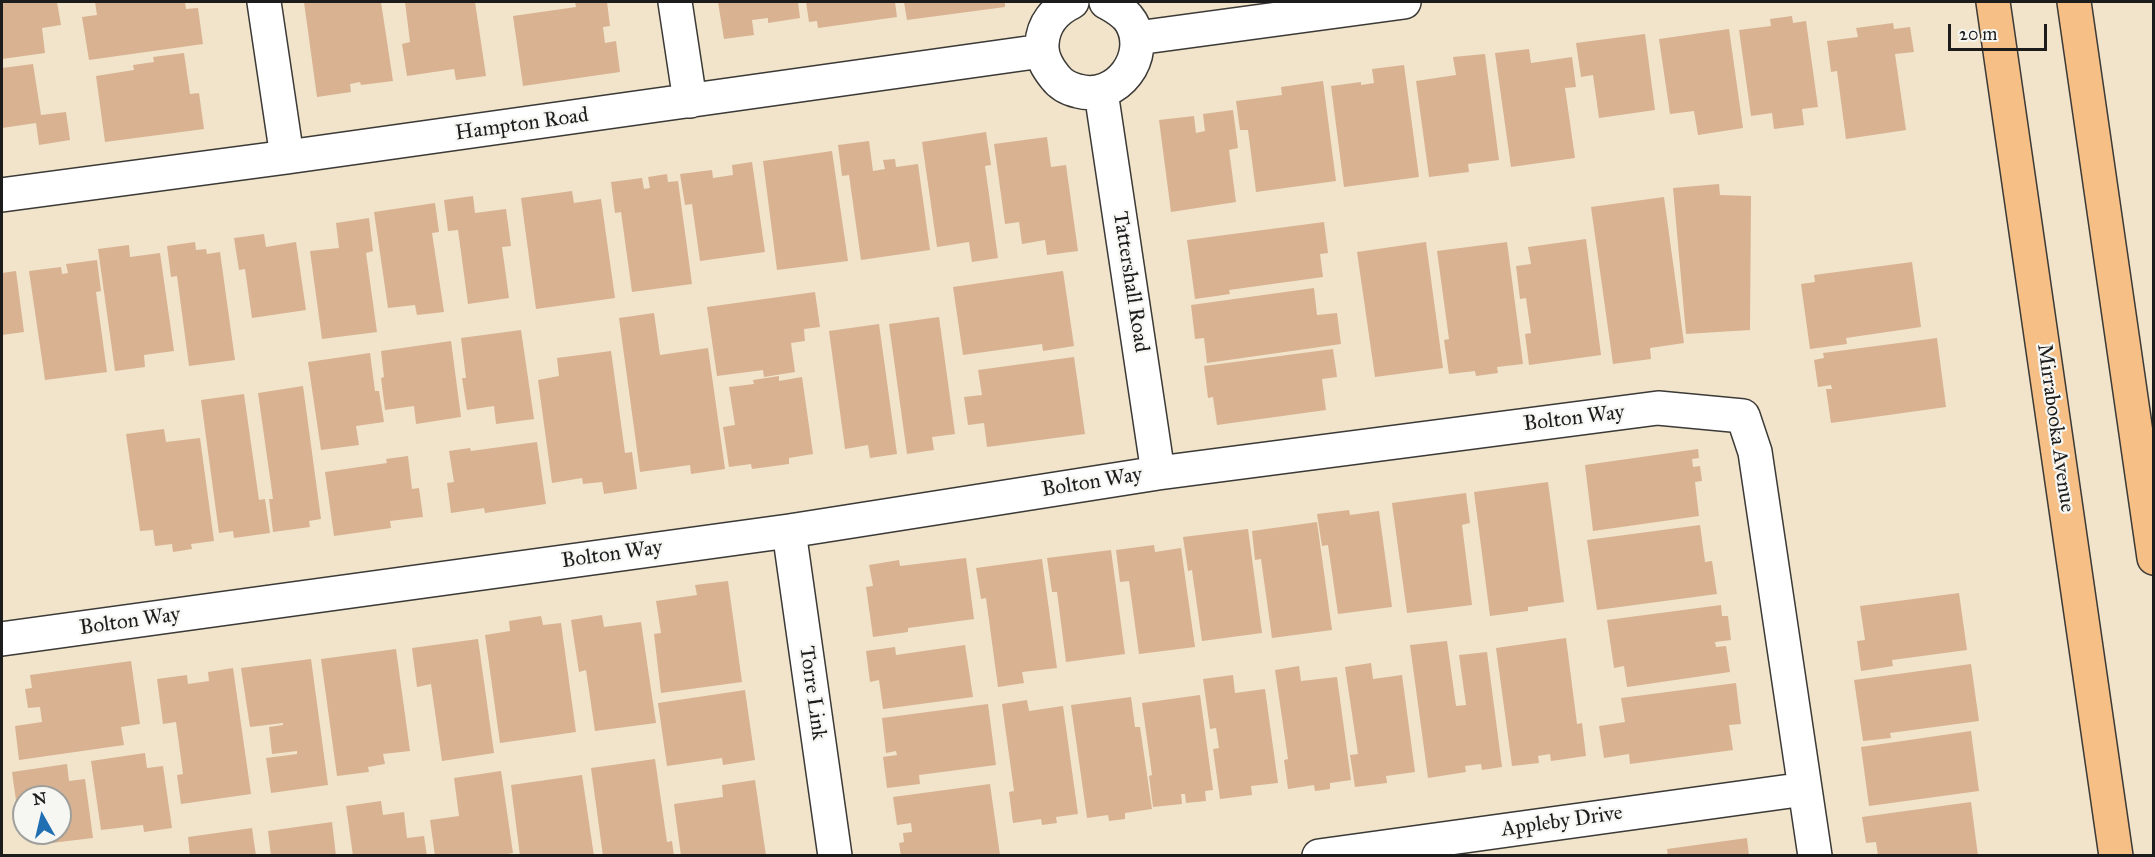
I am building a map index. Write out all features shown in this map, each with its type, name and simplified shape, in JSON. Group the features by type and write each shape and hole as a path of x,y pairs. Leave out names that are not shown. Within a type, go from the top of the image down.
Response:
{"main road":[{"name":"Mirrabooka Avenue","path":"1993,2 2116,855"},
{"path":"2073,2 2154,558"}],"street":[{"path":"264,2 287,158"},
{"path":"675,2 690,101"},
{"path":"1072,2 1059,9 1048,22 1042,37 1042,51 1047,67 1058,81 1069,89 1085,93 1101,92 1116,85 1129,71 1136,56 1137,38 1131,22 1119,9 1106,2"},
{"path":"1137,38 1404,2"},
{"name":"Hampton Road","path":"2,195 287,158 1042,51"},
{"name":"Tattershall Road","path":"1101,92 1158,473"},
{"name":"Bolton Way","path":"2,639 789,531 1158,473 1658,408 1743,416 1755,452 1815,855"},
{"name":"Torre Link","path":"789,531 835,855"},
{"name":"Appleby Drive","path":"1319,855 1805,789"}],"building":[{"path":"2,2 57,2 61,25 42,28 45,53 2,59"},
{"path":"95,2 185,2 186,9 198,8 203,44 89,60 82,17 97,15"},
{"path":"304,2 381,2 393,81 350,84 351,92 317,97"},
{"path":"405,2 475,2 486,76 456,80 454,69 407,76 402,44 410,42"},
{"path":"575,2 607,2 610,26 603,27 605,43 616,41 620,72 523,86 513,16 576,7"},
{"path":"718,2 798,2 800,18 768,23 768,18 752,20 754,35 724,39"},
{"path":"806,2 895,2 897,17 818,28 817,21 809,22"},
{"path":"904,2 1005,2 1005,7 907,20"},
{"path":"1792,16 1793,23 1806,21 1818,107 1802,109 1804,125 1774,129 1772,113 1751,116 1739,30 1771,26 1770,19"},
{"path":"1893,23 1894,29 1910,27 1914,52 1895,54 1906,130 1846,139 1837,71 1831,72 1827,41 1858,37 1856,28"},
{"path":"1729,29 1743,128 1698,135 1694,111 1670,114 1659,39"},
{"path":"1645,34 1655,110 1599,118 1593,75 1581,77 1576,43"},
{"path":"1529,49 1531,63 1572,57 1576,87 1565,88 1575,158 1511,167 1495,53"},
{"path":"184,53 190,94 199,93 204,129 105,142 96,76 134,70 133,65 154,62 153,57"},
{"path":"1485,54 1499,160 1468,164 1469,172 1429,177 1416,81 1456,75 1453,57"},
{"path":"33,64 41,115 66,112 70,140 39,145 36,123 2,128 2,68"},
{"path":"1404,65 1419,177 1344,187 1331,86 1361,82 1361,85 1374,83 1372,69"},
{"path":"1323,81 1336,181 1256,192 1248,130 1240,130 1236,101 1282,95 1281,87"},
{"path":"1233,110 1238,148 1229,150 1236,202 1171,212 1159,120 1194,116 1196,133 1205,131 1203,114"},
{"path":"986,132 991,165 985,166 998,258 972,262 969,242 937,247 922,142"},
{"path":"1047,137 1051,167 1066,165 1078,251 1047,255 1045,240 1022,244 1019,222 1005,224 994,144"},
{"path":"869,141 873,171 885,169 883,160 895,159 896,167 918,164 930,250 861,260 849,175 842,176 838,145"},
{"path":"832,151 848,261 777,270 763,161"},
{"path":"752,162 765,252 700,261 692,204 685,205 680,174 712,170 713,178 733,175 732,165"},
{"path":"667,174 668,182 678,181 692,284 632,292 621,212 615,213 611,182 642,178 644,189 650,188 648,177"},
{"path":"1719,184 1720,195 1751,196 1750,330 1686,334 1673,188"},
{"path":"572,191 574,203 601,199 615,298 536,309 521,198"},
{"path":"473,196 475,213 506,209 511,246 502,247 509,298 468,304 458,230 448,231 444,200"},
{"path":"1664,197 1684,343 1650,348 1651,359 1613,364 1591,207"},
{"path":"435,203 439,232 432,233 444,312 417,315 415,305 388,308 374,212"},
{"path":"369,218 373,251 366,253 377,332 322,339 310,251 339,248 336,223"},
{"path":"1324,222 1328,253 1320,254 1323,277 1229,290 1230,294 1195,299 1187,240"},
{"path":"264,234 266,247 296,242 306,310 252,318 245,269 239,270 234,238"},
{"path":"1586,239 1601,355 1529,365 1525,334 1531,333 1526,298 1520,299 1516,266 1531,264 1528,247"},
{"path":"195,242 196,250 206,249 207,254 220,252 235,360 189,366 177,276 171,277 167,246"},
{"path":"1426,242 1443,368 1375,377 1357,252"},
{"path":"1507,242 1523,364 1497,367 1498,373 1476,376 1475,371 1449,374 1444,340 1449,339 1437,251"},
{"path":"129,245 130,257 160,253 174,351 144,355 145,367 115,371 98,249"},
{"path":"97,260 101,291 96,292 107,372 45,380 29,271 61,267 62,274 68,273 66,264"},
{"path":"1912,262 1921,327 1846,338 1847,344 1810,349 1801,284 1815,282 1814,275"},
{"path":"16,271 24,332 2,335 2,273"},
{"path":"1063,271 1074,346 1043,351 1042,344 963,355 953,287"},
{"path":"1314,288 1317,315 1337,313 1341,344 1207,363 1204,338 1195,339 1191,305"},
{"path":"815,292 820,327 804,329 805,341 791,343 795,372 764,377 763,370 717,376 707,307"},
{"path":"654,313 660,355 708,348 725,469 691,474 690,465 640,472 619,318"},
{"path":"939,317 955,434 932,437 934,450 907,454 889,324"},
{"path":"879,324 897,454 870,458 868,445 845,449 829,331"},
{"path":"521,330 534,419 496,424 494,406 467,410 462,378 466,378 461,338"},
{"path":"1937,338 1946,407 1831,423 1826,389 1832,389 1831,385 1818,387 1814,360 1824,358 1823,353"},
{"path":"451,341 461,417 416,424 414,406 385,410 381,378 384,377 381,351"},
{"path":"1333,349 1337,377 1322,379 1326,410 1217,425 1213,397 1208,398 1204,366"},
{"path":"611,351 625,453 632,452 637,489 604,494 602,482 583,484 582,478 552,483 538,380 559,376 557,358"},
{"path":"370,353 375,391 379,391 384,422 356,426 359,445 321,450 308,362"},
{"path":"1074,357 1085,434 987,447 984,423 968,425 964,397 982,395 978,370"},
{"path":"779,376 779,381 802,377 813,454 789,458 789,464 752,469 751,464 729,467 723,427 735,425 729,387 754,384 753,380"},
{"path":"303,386 321,519 309,521 310,527 273,532 269,499 273,499 258,393"},
{"path":"244,394 259,500 265,499 270,533 234,538 233,531 219,533 201,400"},
{"path":"164,429 166,442 200,438 214,541 191,544 192,549 173,552 172,544 155,546 153,530 140,531 126,434"},
{"path":"537,442 546,504 485,513 484,508 451,513 447,483 454,482 449,451 470,448 471,451"},
{"path":"1698,449 1699,458 1692,459 1693,467 1700,466 1702,481 1695,482 1699,516 1593,531 1585,465"},
{"path":"408,456 412,489 419,488 423,517 390,521 391,528 334,536 325,472 387,463 386,459"},
{"path":"1548,482 1564,602 1528,607 1528,611 1490,616 1474,492"},
{"path":"1466,493 1470,523 1462,525 1472,605 1407,613 1392,503"},
{"path":"1349,510 1350,515 1379,511 1392,607 1338,614 1328,545 1322,546 1317,514"},
{"path":"1317,522 1332,630 1272,638 1261,559 1255,560 1252,531"},
{"path":"1700,525 1705,562 1712,561 1717,594 1597,610 1587,540"},
{"path":"1248,529 1262,633 1202,641 1192,570 1188,571 1183,537"},
{"path":"1154,545 1155,552 1181,548 1195,647 1139,654 1129,581 1120,582 1116,550"},
{"path":"1111,550 1125,654 1066,662 1057,592 1052,592 1047,558"},
{"path":"966,558 974,619 908,628 908,632 873,637 866,587 873,586 869,565 899,560 900,566"},
{"path":"1042,559 1057,668 1022,672 1024,683 998,687 986,598 981,599 976,568"},
{"path":"728,581 742,682 661,693 654,634 661,633 656,601 697,595 695,585"},
{"path":"1959,593 1967,650 1892,660 1893,666 1861,671 1857,641 1865,640 1860,606"},
{"path":"1721,605 1722,616 1728,616 1731,640 1715,642 1716,647 1726,646 1730,672 1627,687 1624,666 1614,668 1607,620"},
{"path":"602,615 604,627 641,622 656,723 595,731 586,670 579,672 571,620"},
{"path":"541,616 543,625 561,623 576,732 500,743 485,635 510,631 509,621"},
{"path":"1566,638 1577,724 1582,723 1586,756 1551,761 1550,754 1538,756 1539,763 1512,766 1496,648"},
{"path":"478,639 494,753 442,761 431,684 417,687 412,648"},
{"path":"1447,641 1456,706 1466,705 1459,655 1487,652 1502,767 1482,770 1481,764 1465,766 1466,772 1428,778 1410,645"},
{"path":"965,645 973,697 883,709 879,680 870,682 866,651 895,647 896,655"},
{"path":"396,649 410,751 383,754 385,764 368,767 369,772 337,776 321,659"},
{"path":"311,659 328,785 271,793 266,758 297,754 297,751 272,754 269,727 283,725 283,723 250,727 241,668"},
{"path":"131,661 140,724 121,727 124,745 19,760 15,726 42,722 40,707 28,708 25,689 32,688 30,675"},
{"path":"1371,663 1373,679 1402,675 1415,772 1386,776 1387,783 1355,787 1350,755 1358,754 1345,667"},
{"path":"1971,664 1979,721 1890,733 1891,738 1863,741 1854,680"},
{"path":"1299,666 1301,681 1337,677 1351,780 1330,783 1330,789 1315,791 1314,785 1288,789 1284,760 1288,759 1275,670"},
{"path":"233,668 251,794 181,804 177,775 183,774 176,722 163,724 157,679 187,675 188,684 209,681 208,672"},
{"path":"1233,675 1235,693 1265,689 1278,783 1251,786 1252,795 1220,799 1213,749 1219,748 1216,728 1210,729 1203,679"},
{"path":"1736,683 1741,724 1729,725 1733,750 1630,764 1629,754 1604,758 1599,726 1625,722 1621,698"},
{"path":"745,690 755,760 723,765 722,758 667,766 658,703"},
{"path":"1200,695 1213,790 1205,791 1206,801 1186,803 1185,794 1181,794 1182,804 1153,807 1149,776 1152,775 1142,703"},
{"path":"1131,697 1135,727 1140,727 1152,809 1125,813 1125,819 1109,821 1108,815 1087,818 1071,705"},
{"path":"1027,700 1029,711 1063,706 1078,814 1056,817 1057,823 1042,825 1041,819 1013,823 1009,792 1014,791 1002,704"},
{"path":"988,704 996,765 919,775 920,784 887,788 883,757 897,755 896,751 886,753 882,718"},
{"path":"1971,731 1979,791 1869,806 1861,747"},
{"path":"145,753 147,768 163,766 172,828 144,832 143,825 101,830 91,761"},
{"path":"655,759 667,842 672,841 674,856 603,856 591,768"},
{"path":"67,764 69,781 85,779 93,838 72,840 72,785 14,785 12,772"},
{"path":"501,771 513,853 496,856 435,856 430,820 459,816 454,778"},
{"path":"582,775 594,856 520,856 511,785"},
{"path":"755,780 766,856 681,856 674,804 723,797 722,785"},
{"path":"990,784 1000,855 901,856 899,843 904,842 903,833 912,832 911,823 897,825 893,797"},
{"path":"381,801 383,815 404,812 407,838 424,836 427,856 353,856 346,806"},
{"path":"1971,802 1978,856 1878,856 1876,842 1866,843 1862,817"},
{"path":"332,822 336,856 271,856 268,831"},
{"path":"252,828 256,856 190,856 188,837"},
{"path":"1747,838 1749,856 1668,856 1667,849"}]}
